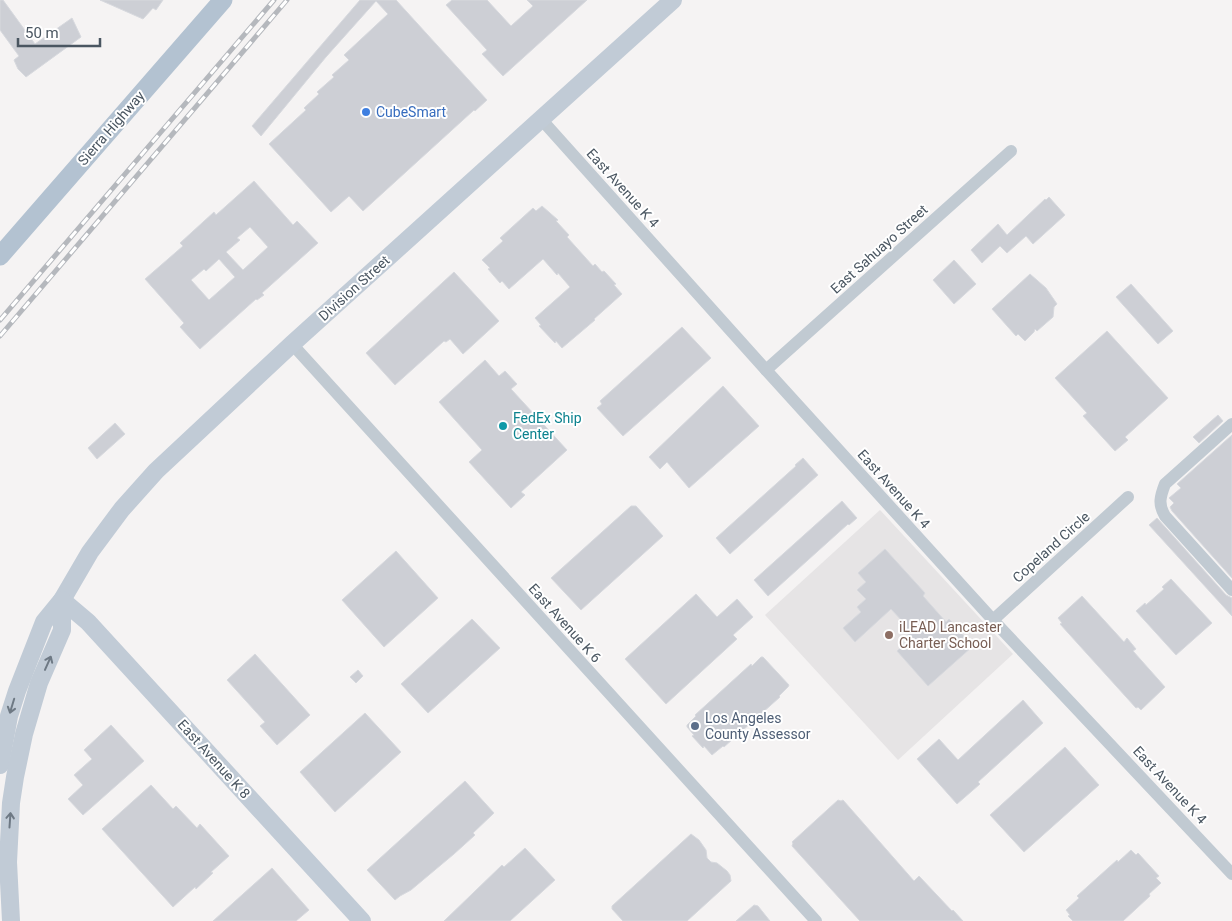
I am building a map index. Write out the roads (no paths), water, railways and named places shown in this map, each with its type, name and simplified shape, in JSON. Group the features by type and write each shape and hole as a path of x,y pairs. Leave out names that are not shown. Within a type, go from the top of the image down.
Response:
{"main road":[{"name":"Sierra Highway","path":"0,256 223,0"},
{"name":"Division Street","path":"0,765 9,716 44,622 62,600 90,552 122,509 156,471 292,344 673,0"},
{"path":"10,921 8,862 11,803 15,777 24,734 39,683 62,630 62,600"},
{"name":"East Avenue K 8","path":"62,600 88,622 362,921"}],"street":[{"name":"East Avenue K 4","path":"541,119 993,620 1232,874"},
{"name":"East Sahuayo Street","path":"766,370 1011,151"},
{"name":"East Avenue K 6","path":"292,344 816,921"},
{"path":"1232,424 1165,484 1160,496 1160,508 1165,516 1232,590"},
{"name":"Copeland Circle","path":"993,620 1128,497"}],"railway":[{"path":"0,320 274,0"},
{"path":"0,336 287,0"}],"place":[{"name":"CubeSmart","path":"366,112"},
{"name":"FedEx Ship Center","path":"503,426"},
{"name":"iLEAD Lancaster Charter School","path":"889,635"},
{"name":"Los Angeles County Assessor","path":"695,726"}]}
